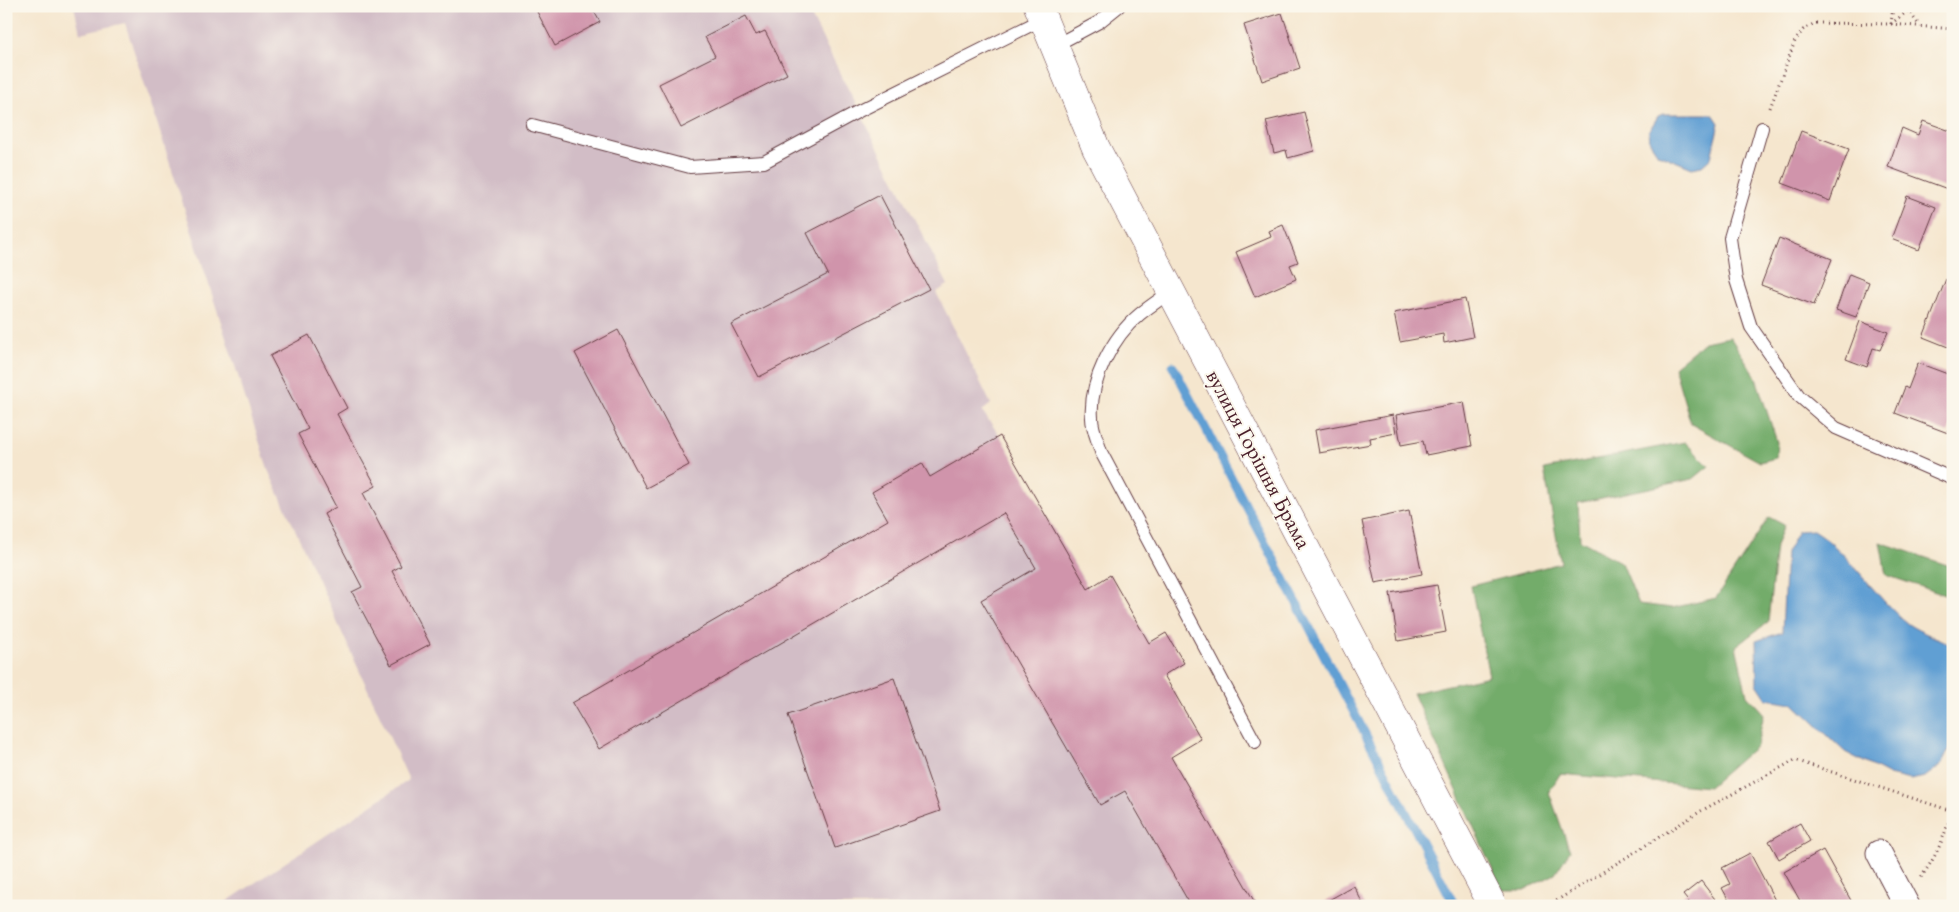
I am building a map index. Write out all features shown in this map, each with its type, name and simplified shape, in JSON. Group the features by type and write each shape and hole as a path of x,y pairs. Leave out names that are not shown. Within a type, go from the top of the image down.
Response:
{"street":[{"name":"вулиця Горішня Брама","path":"1040,13 1096,148 1493,906"},
{"path":"1879,853 1905,903"}],"lane":[{"path":"1054,46 1099,22 1120,6"},
{"path":"532,125 690,167 764,162 1040,13"},
{"path":"1762,128 1730,238 1736,280 1751,327 1799,396 1836,428 1953,479"},
{"path":"1171,291 1139,315 1119,338 1102,366 1092,396 1092,420 1101,452 1255,742"}],"path":[{"path":"1890,24 1893,6"},
{"path":"1905,6 1920,26"},
{"path":"1890,24 1914,6"},
{"path":"1762,128 1795,41 1803,30 1816,23 1890,24 1953,29"},
{"path":"1548,906 1701,811 1795,760 1953,810 1947,829 1927,869 1905,903"}],"shaded area":[{"path":"74,6 806,6 948,285 936,292 991,404 982,411 1000,436 1088,588 1110,575 1149,642 1166,633 1184,663 1164,675 1201,739 1171,757 1257,906 220,906 409,780 269,472 125,23 80,33"}],"green space":[{"path":"1730,337 1755,375 1777,442 1776,458 1760,462 1691,424 1674,367 1704,342"},
{"path":"1685,442 1709,466 1693,479 1578,503 1580,540 1622,563 1639,604 1672,608 1716,598 1769,517 1784,525 1776,546 1768,622 1736,646 1747,695 1764,714 1757,745 1709,787 1560,774 1549,792 1570,851 1555,874 1524,890 1502,890 1413,693 1489,676 1471,586 1561,563 1544,469"},
{"path":"1880,542 1953,567 1953,598 1886,575"}],"water":[{"path":"1663,114 1713,114 1719,123 1711,158 1702,166 1692,168 1658,154 1650,142 1649,131 1658,116"},
{"path":"1813,530 1839,550 1895,613 1908,624 1953,646 1953,740 1941,765 1925,777 1910,780 1889,775 1845,752 1793,703 1767,699 1757,684 1756,641 1782,632 1786,553 1798,531"}],"building":[{"path":"534,6 591,6 600,22 555,46"},
{"path":"1282,13 1300,68 1262,81 1244,25"},
{"path":"746,16 756,35 765,31 787,74 681,128 659,84 715,56 705,37"},
{"path":"1304,112 1314,151 1288,158 1286,150 1274,153 1266,121"},
{"path":"1923,121 1953,132 1949,145 1953,146 1953,191 1888,167 1902,128 1918,135"},
{"path":"1801,131 1849,149 1830,201 1782,183"},
{"path":"880,195 929,289 759,377 731,324 828,274 807,233"},
{"path":"1907,196 1936,207 1919,250 1891,239"},
{"path":"1283,225 1298,262 1290,265 1296,279 1255,297 1236,252 1271,237 1269,231"},
{"path":"1779,238 1832,259 1814,305 1761,285"},
{"path":"1849,274 1869,282 1856,317 1836,310"},
{"path":"1946,279 1953,282 1953,349 1923,337"},
{"path":"1465,299 1473,337 1444,343 1443,334 1400,342 1394,313"},
{"path":"1860,321 1888,332 1880,350 1873,348 1867,367 1846,359"},
{"path":"618,330 689,465 646,488 575,353"},
{"path":"309,335 347,408 337,414 376,486 363,493 401,566 392,571 430,644 391,665 352,592 362,587 324,514 336,507 298,434 308,429 270,356"},
{"path":"1918,363 1953,376 1953,421 1948,433 1895,413 1905,387 1908,389"},
{"path":"1464,402 1472,446 1426,455 1423,441 1401,445 1396,415"},
{"path":"1393,415 1396,433 1370,438 1371,444 1319,453 1315,430"},
{"path":"1000,436 1088,589 1110,575 1149,643 1166,633 1184,663 1164,675 1201,739 1171,757 1257,906 1191,906 1125,791 1100,805 981,600 1036,568 1004,513 599,749 572,703 888,520 872,492 922,463 930,477"},
{"path":"1409,511 1422,574 1375,583 1362,521"},
{"path":"1437,585 1446,632 1398,641 1390,593"},
{"path":"894,678 940,811 835,848 788,715"},
{"path":"1800,823 1810,841 1779,859 1769,841"},
{"path":"1823,850 1854,906 1803,906 1784,872"},
{"path":"1750,853 1778,906 1732,906 1722,888 1730,884 1722,868"},
{"path":"1701,881 1718,903 1715,906 1692,906 1683,895"},
{"path":"1354,886 1364,906 1318,906"}],"waterway":[{"path":"1173,366 1455,906"}]}
